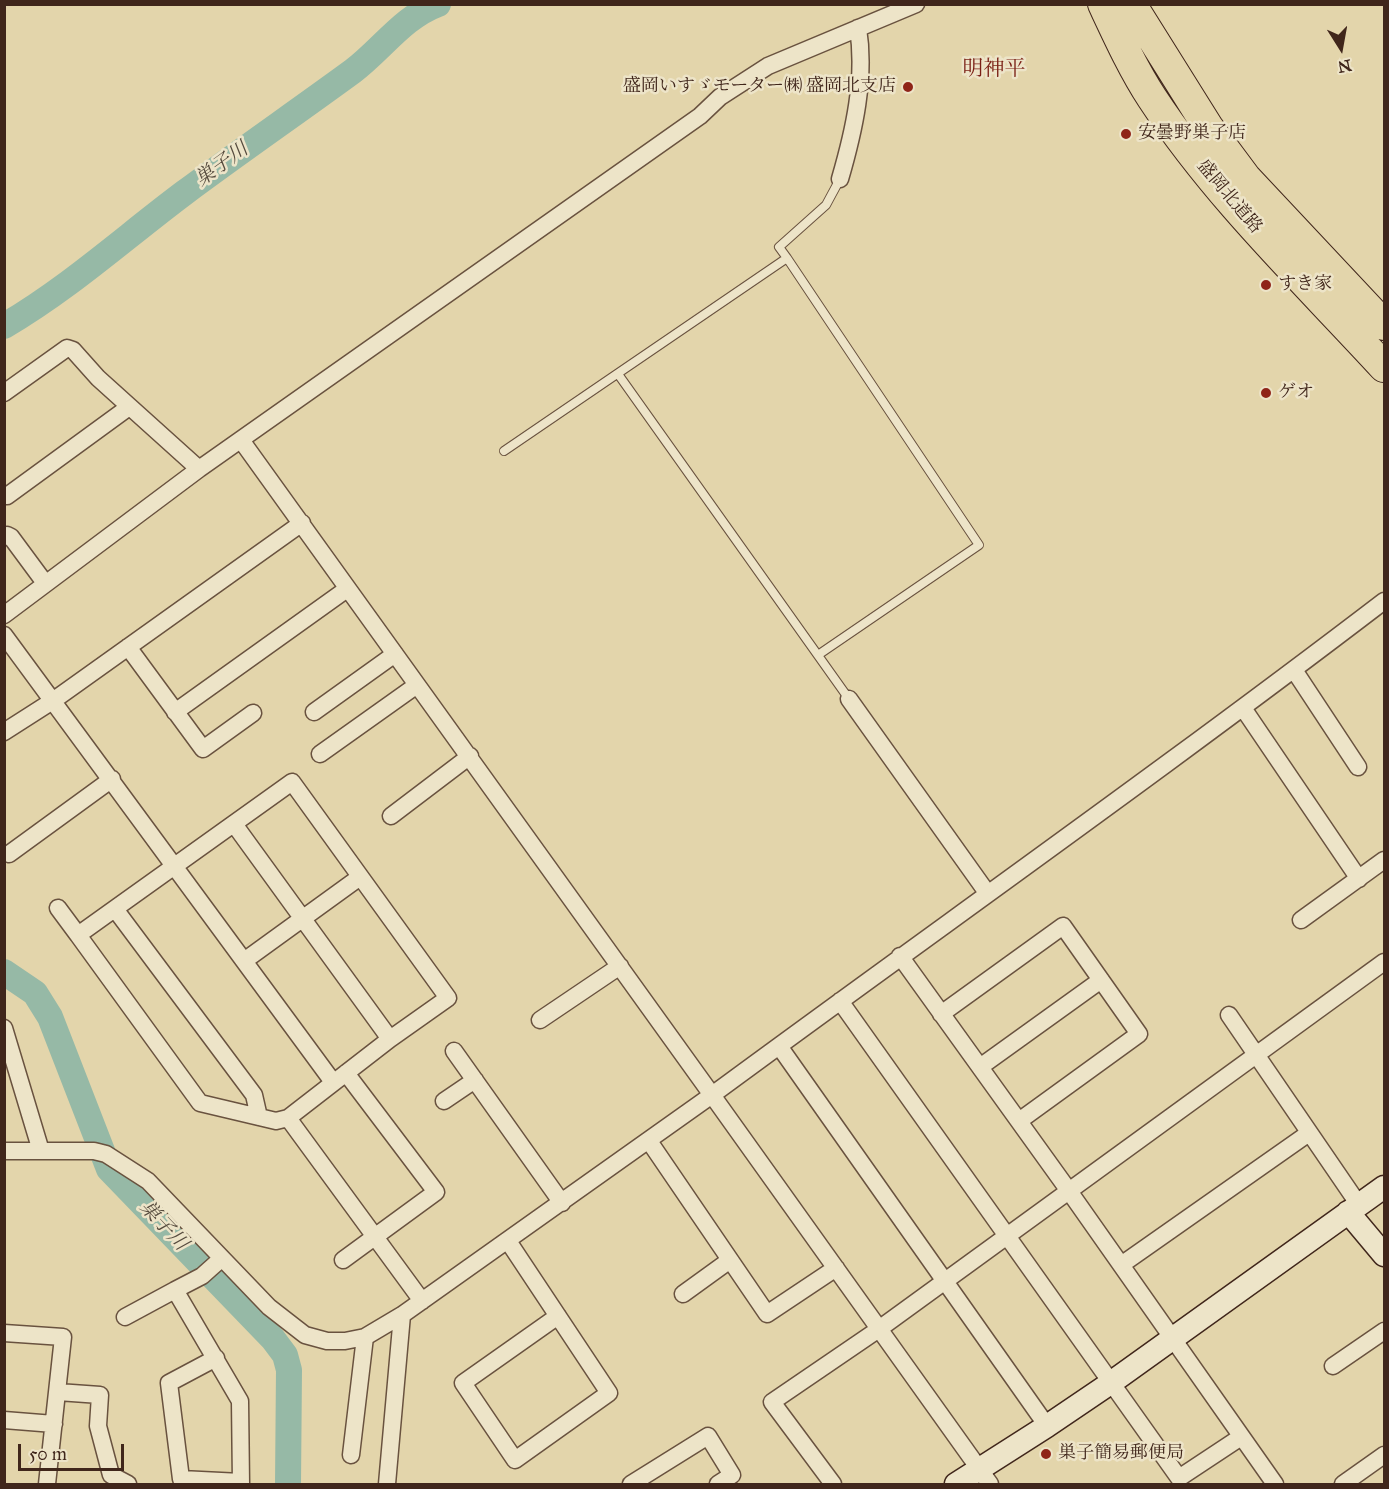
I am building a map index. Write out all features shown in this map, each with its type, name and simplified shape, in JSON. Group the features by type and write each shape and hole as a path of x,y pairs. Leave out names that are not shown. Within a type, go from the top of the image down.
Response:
{"highway":[{"name":"盛岡北道路","path":"1103,4 1151,96 1204,169 1261,235 1384,367"},
{"name":"盛岡北道路","path":"1131,4 1208,127 1246,178 1384,325"}],"street":[{"path":"4,615 199,469 700,116 720,97 768,66 916,4"},
{"path":"840,179 855,123 861,48 858,28"},
{"path":"4,393 67,348 73,350 98,378 199,469"},
{"path":"7,496 129,407"},
{"path":"241,440 470,756 984,1476"},
{"path":"4,732 54,700 302,523"},
{"path":"4,537 7,535 11,537 45,583"},
{"path":"175,712 347,589"},
{"path":"4,1150 100,1152 148,1181 212,1267 305,1335 327,1341 345,1341 364,1337 402,1315 649,1141 1243,708 1384,601"},
{"path":"4,635 244,961 436,1192 343,1260"},
{"path":"128,647 202,749 253,712"},
{"path":"314,712 395,654"},
{"path":"1294,670 1358,767"},
{"path":"320,754 417,685"},
{"path":"849,699 988,894"},
{"path":"1243,708 1359,879"},
{"path":"391,816 470,756"},
{"path":"9,854 112,779"},
{"path":"57,908 200,1103 276,1121 288,1118 390,1039 448,998 292,782 78,935"},
{"path":"234,824 390,1039"},
{"path":"1301,920 1384,860"},
{"path":"244,961 360,877"},
{"path":"115,909 254,1095 259,1117"},
{"path":"941,1014 1063,926 1139,1034 1019,1121"},
{"path":"900,957 1069,1191 1275,1485"},
{"path":"833,1485 772,1402 879,1329 1384,962"},
{"path":"540,1020 620,966"},
{"path":"980,1067 1101,980"},
{"path":"840,1001 1179,1478 1241,1437"},
{"path":"1228,1015 1309,1133 1384,1255"},
{"path":"4,1028 9,1057 41,1151"},
{"path":"779,1046 1047,1426"},
{"path":"454,1051 562,1203"},
{"path":"444,1101 475,1080"},
{"path":"288,1118 422,1300"},
{"path":"1121,1265 1309,1133"},
{"path":"649,1141 767,1314 836,1268"},
{"path":"956,1485 984,1476 1047,1426 1112,1382 1384,1186"},
{"path":"507,1241 558,1316 609,1393 515,1460 463,1383 558,1316"},
{"path":"683,1294 730,1260"},
{"path":"125,1317 212,1267"},
{"path":"175,1290 216,1358 240,1401 241,1484 181,1479 169,1383 216,1358"},
{"path":"387,1485 402,1315"},
{"path":"1334,1366 1384,1331"},
{"path":"4,1333 63,1337 48,1485"},
{"path":"351,1455 364,1337"},
{"path":"57,1392 100,1395 98,1426 111,1475 128,1485"},
{"path":"4,1420 54,1424"},
{"path":"631,1485 708,1436 732,1475 718,1485"},
{"path":"1343,1485 1384,1455"}],"lane":[{"path":"818,655 979,545 779,247 826,205 840,179"},
{"path":"504,451 787,258"},
{"path":"618,374 849,699"}],"waterway":[{"name":"巣子川","path":"4,326 51,296 184,193 353,71 403,25 438,4"},
{"name":"巣子川","path":"4,972 35,993 50,1017 109,1169 273,1339 285,1355 289,1370 288,1484"}],"place":[{"name":"盛岡いすゞモーター㈱ 盛岡北支店","path":"908,87"},
{"name":"安曇野巣子店","path":"1126,134"},
{"name":"すき家","path":"1266,285"},
{"name":"ゲオ","path":"1266,393"},
{"name":"巣子簡易郵便局","path":"1046,1454"}],"district":[{"name":"明神平","path":"994,70"}]}
